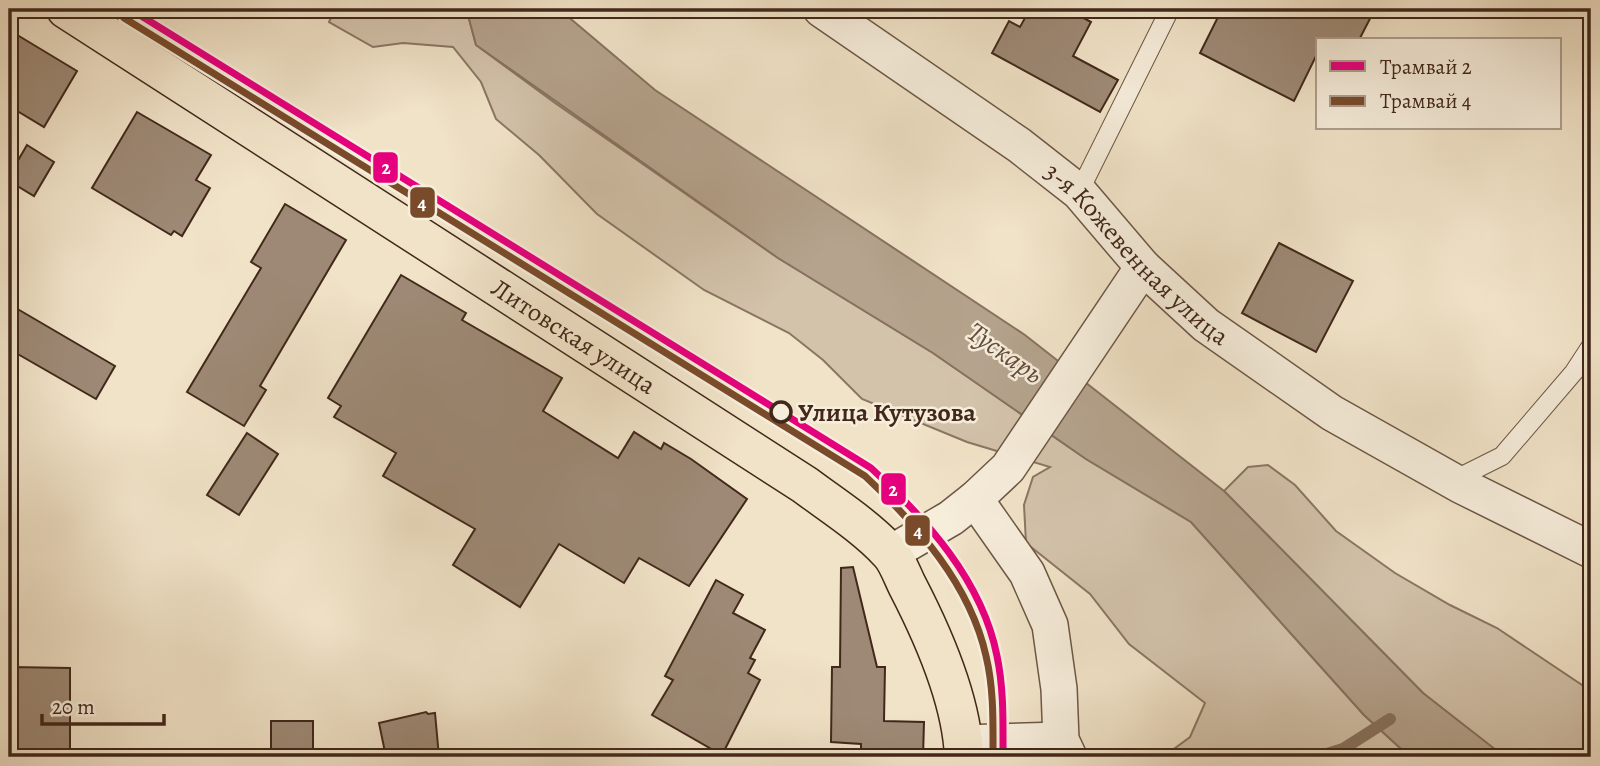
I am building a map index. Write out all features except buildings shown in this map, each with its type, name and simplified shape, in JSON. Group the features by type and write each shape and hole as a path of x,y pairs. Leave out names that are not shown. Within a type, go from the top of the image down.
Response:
{"main road":[{"name":"Литовская улица","path":"66,9 805,485 847,516 891,553 924,618 947,674 964,750"}],"street":[{"name":"3-я Кожевенная улица","path":"821,9 1019,145 1079,192 1143,267 1206,326 1332,413 1453,481 1591,550"},
{"path":"891,553 951,518 1007,468 1143,267"},
{"path":"964,750 1065,749 1050,625 1027,573 975,499"}],"lane":[{"path":"1079,192 1170,9"},
{"path":"1453,481 1502,456 1574,372 1591,346"}],"shaded area":[{"path":"335,9 453,9 468,15 476,45 555,103 778,258 933,353 1086,459 1191,522 1364,715 1410,757 1163,757 1190,737 1205,703 1129,644 1090,594 1026,543 1024,505 1033,477 1050,467 967,442 862,399 823,360 789,333 704,290 597,214 539,155 496,119 481,82 453,47 403,43 373,47 329,22"},
{"path":"1268,465 1295,485 1336,531 1395,573 1497,628 1582,685 1591,694 1591,757 1505,757 1423,693 1224,491 1248,467"}],"water":[{"name":"Тускарь","path":"453,9 559,9 655,90 1025,335 1224,491 1423,693 1505,757 1410,757 1364,715 1191,522 1086,459 933,353 778,258 476,45 468,15"}],"waterway":[{"path":"1317,757 1343,749 1390,719"}],"tram line":[{"name":"2","path":"130,9 871,468 931,530 949,553 979,602 990,628 999,668 1003,706 1003,757"},
{"name":"4","path":"124,18 865,476 904,515 939,557 968,604 989,668 993,757"}],"place":[{"name":"Улица Кутузова","path":"781,412"}]}
